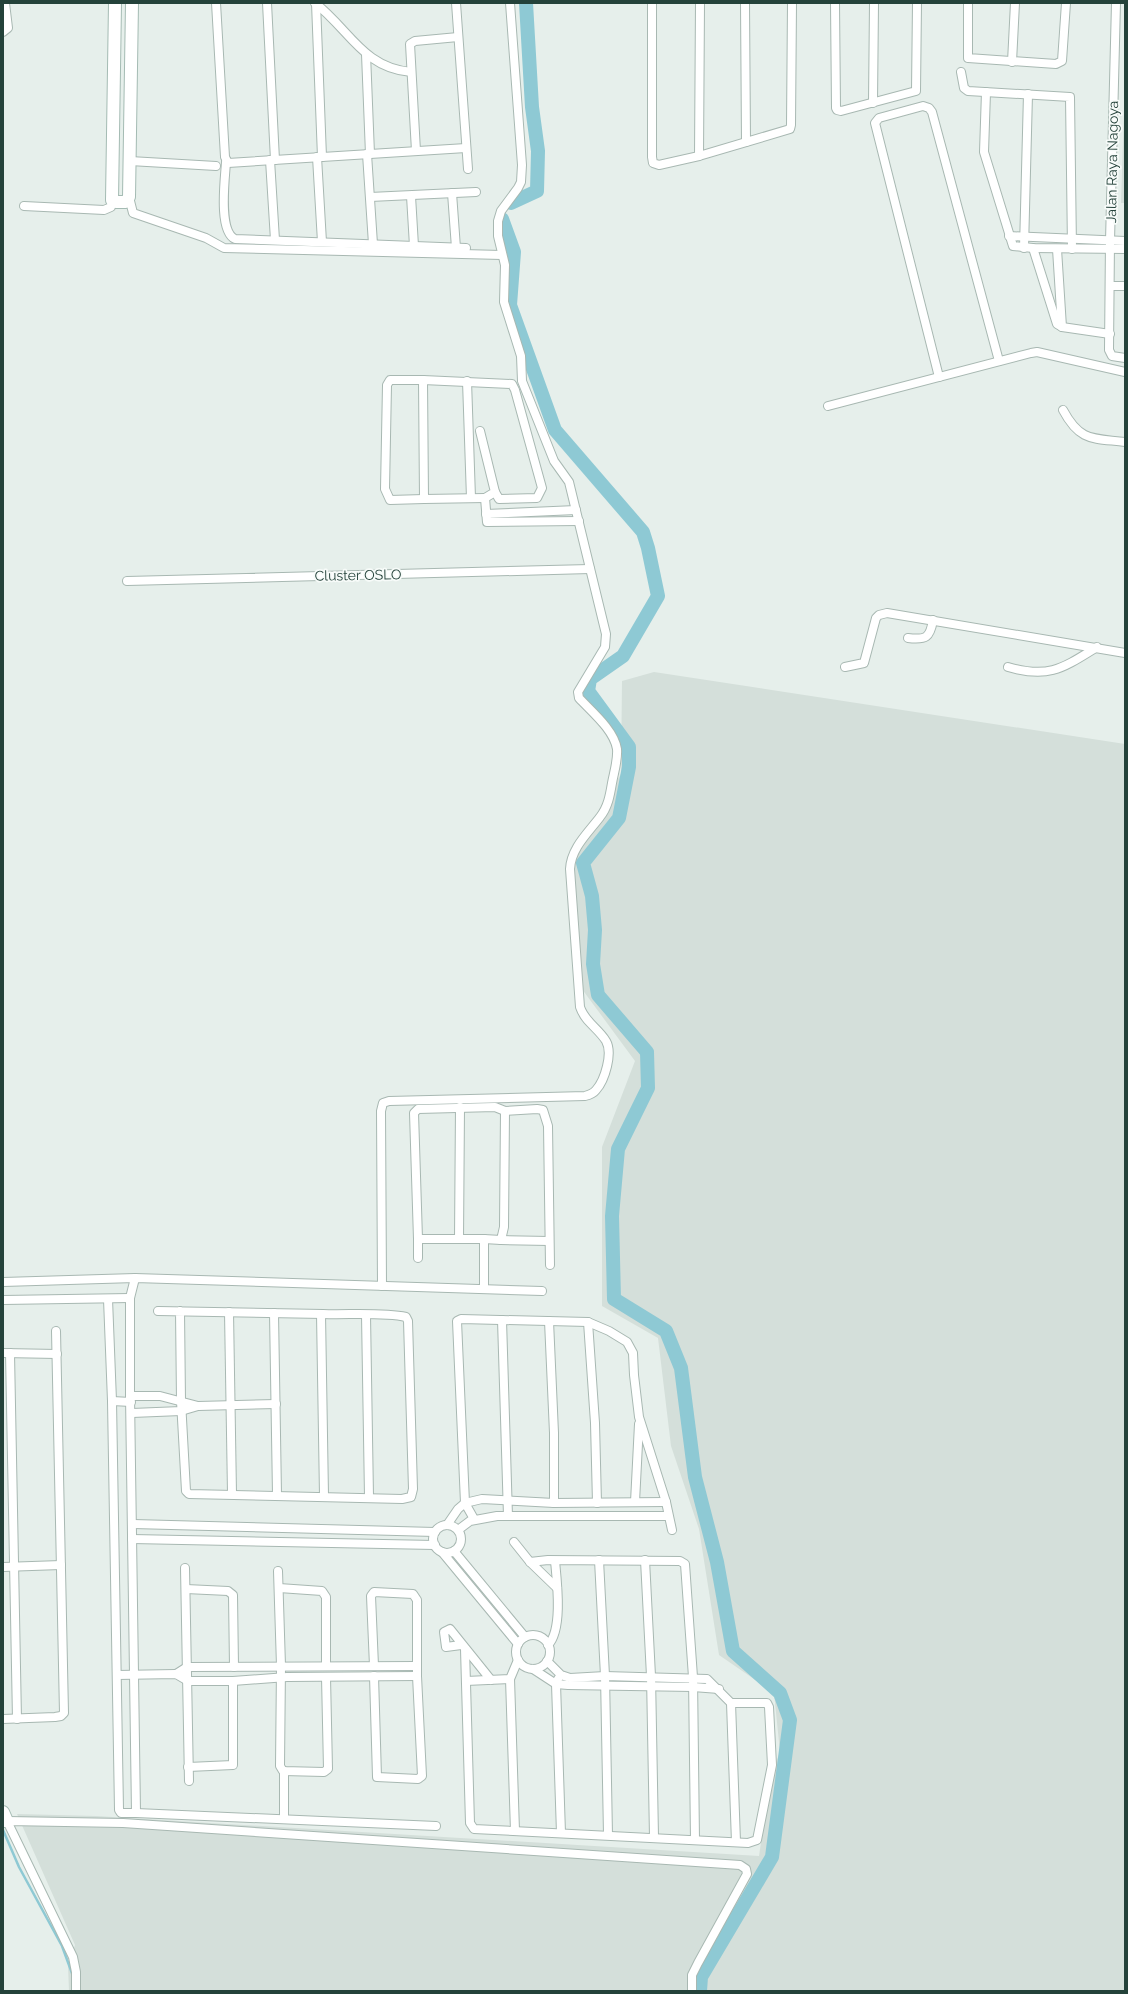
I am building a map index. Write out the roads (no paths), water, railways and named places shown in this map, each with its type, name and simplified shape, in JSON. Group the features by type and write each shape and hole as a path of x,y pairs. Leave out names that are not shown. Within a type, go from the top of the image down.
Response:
{"street":[{"path":"3,32 8,28 5,3"},
{"path":"24,206 104,210 111,207 115,3"},
{"path":"132,3 129,197 133,213"},
{"path":"216,3 226,162 226,228 229,235 241,240 275,240 466,248"},
{"path":"267,3 275,240"},
{"path":"315,3 330,15 366,54 391,68 411,72"},
{"path":"315,3 322,242"},
{"path":"456,3 468,169"},
{"path":"382,1286 380,1111 383,1103 389,1100 496,1097 560,1098 585,1096 594,1092 602,1081 608,1048 604,1038 585,1019 580,1007 570,869 570,862 576,849 605,810 609,801 616,758 615,742 603,725 579,698 578,692 605,647 607,641 569,482 554,461 522,381 520,356 504,302 505,265 498,236 498,221 501,211 518,188 522,176 510,3"},
{"path":"652,3 652,162 655,165 662,165 699,156 784,132 790,128 792,3"},
{"path":"699,156 700,3"},
{"path":"745,3 746,142"},
{"path":"835,3 836,109 845,110 916,91 917,3"},
{"path":"873,103 874,3"},
{"path":"968,3 968,58 1056,64 1061,63 1066,3"},
{"path":"1012,62 1015,3"},
{"name":"Jalan Raya Nagoya","path":"1116,3 1110,245 1110,355 1125,358"},
{"path":"416,151 410,45 412,42 458,37"},
{"path":"366,54 372,244"},
{"path":"961,72 965,90 1070,97 1072,249"},
{"path":"986,92 984,152 1013,247 1072,249 1110,245 1125,241"},
{"path":"1024,248 1028,94"},
{"path":"939,377 875,123 878,119 923,106 930,109 932,112 999,361"},
{"path":"226,162 232,164 272,160 466,148"},
{"path":"130,161 216,166"},
{"path":"370,197 476,192"},
{"path":"452,193 456,248"},
{"path":"411,196 414,246"},
{"path":"112,202 124,202 129,197"},
{"path":"112,202 133,213 206,238 224,248 502,255"},
{"path":"1009,236 1024,238 1072,239 1125,249"},
{"path":"1033,248 1055,322 1062,327 1110,334"},
{"path":"1057,249 1062,327"},
{"path":"1110,286 1125,286"},
{"path":"828,406 1037,352 1125,372"},
{"path":"480,431 495,492 499,499 537,498 542,488 515,390 512,384 467,381 390,380 387,385 384,489 390,500 485,498 495,492"},
{"path":"423,380 424,499"},
{"path":"467,381 471,498"},
{"path":"1063,410 1073,428 1084,436 1125,442"},
{"path":"485,498 486,518"},
{"path":"486,518 576,510"},
{"path":"486,518 578,521"},
{"name":"Cluster OSLO","path":"127,581 590,569"},
{"path":"845,667 864,663 874,622 879,615 892,614 1097,647 1125,653"},
{"path":"908,638 922,638 928,636 931,632 933,620"},
{"path":"1008,667 1034,673 1057,670 1097,647"},
{"path":"459,1239 460,1107"},
{"path":"418,1258 414,1113 418,1109 460,1107 495,1108 505,1111 537,1109 544,1110 548,1126 550,1265"},
{"path":"501,1240 505,1205 505,1111"},
{"path":"418,1239 549,1241"},
{"path":"484,1239 484,1288"},
{"path":"135,1278 130,1298 136,1813"},
{"path":"3,1282 135,1278 542,1291"},
{"path":"3,1300 130,1298"},
{"path":"108,1299 112,1401 119,1810 121,1813 436,1826"},
{"path":"158,1311 180,1311 404,1316 408,1321 413,1494 407,1499 194,1494 186,1491 181,1411 180,1311"},
{"path":"229,1312 232,1494"},
{"path":"274,1313 277,1495"},
{"path":"321,1314 324,1496"},
{"path":"366,1315 369,1497"},
{"path":"474,1519 465,1503 457,1322 462,1319 588,1322 621,1337 631,1347 640,1417 666,1502 672,1530"},
{"path":"502,1320 509,1501 508,1516"},
{"path":"549,1321 554,1432 554,1503"},
{"path":"588,1322 595,1423 597,1503"},
{"path":"3,1719 61,1716 64,1713 56,1331"},
{"path":"17,1719 14,1566 6,1353 57,1354"},
{"path":"112,1401 154,1396 198,1406 230,1407 276,1404"},
{"path":"154,1396 155,1412"},
{"path":"132,1413 181,1411 198,1406"},
{"path":"635,1502 640,1417"},
{"path":"518,1644 435,1545 433,1538 435,1532 440,1527 447,1525 458,1509 465,1503 482,1499 554,1503 666,1502"},
{"path":"576,1503 578,1516"},
{"path":"620,1503 620,1516"},
{"path":"458,1530 464,1524 474,1519 508,1516 668,1516"},
{"path":"133,1524 435,1532"},
{"path":"447,1525 458,1530"},
{"path":"454,1551 460,1542 458,1530"},
{"path":"132,1539 435,1545"},
{"path":"514,1542 530,1562 557,1588"},
{"path":"442,1552 454,1551"},
{"path":"454,1551 525,1637"},
{"path":"599,1560 605,1676 608,1835"},
{"path":"530,1562 645,1560 680,1561 685,1564 693,1677 695,1840"},
{"path":"645,1560 651,1676 654,1837"},
{"path":"548,1645 553,1640 556,1631 557,1588 555,1561"},
{"path":"3,1567 61,1565"},
{"path":"185,1568 189,1781"},
{"path":"278,1571 281,1666 281,1770 324,1772 328,1769 326,1677"},
{"path":"279,1588 322,1591 326,1597 326,1666"},
{"path":"186,1589 228,1591 233,1595 234,1668"},
{"path":"374,1666 371,1596 374,1592 412,1594 416,1596 417,1666 422,1776 418,1779 377,1777 374,1676"},
{"path":"533,1669 541,1667 547,1660 550,1653 548,1645 544,1639 534,1635 525,1637 518,1644 516,1652 518,1660 524,1667 533,1669 556,1684 575,1686 605,1685 719,1689"},
{"path":"491,1680 463,1647 466,1681 471,1827 474,1829 752,1842 758,1836 772,1758 769,1705 764,1703 731,1703"},
{"path":"515,1831 510,1679 518,1660"},
{"path":"547,1660 561,1675 570,1678 605,1676 693,1677 707,1679 719,1689 731,1703 736,1842"},
{"path":"176,1674 187,1666 234,1668 281,1666 417,1666"},
{"path":"348,1666 349,1677"},
{"path":"117,1675 176,1674 188,1681 233,1681 281,1677 418,1676"},
{"path":"561,1675 556,1684 561,1833"},
{"path":"466,1681 510,1679"},
{"path":"188,1767 233,1765 233,1681"},
{"path":"284,1771 284,1819"},
{"path":"76,1991 76,1972 73,1957 4,1818 123,1823 740,1865 746,1868 747,1874 692,1975 692,1991"}],"waterway":[{"path":"511,203 537,191 538,151 532,107 526,3"},
{"path":"502,219 514,252 510,305 555,430 643,532 648,548 658,596 623,656 590,679 588,691 629,747 629,767 619,818 583,863 592,896 595,930 593,964 598,995 647,1052 648,1088 618,1149 612,1216 614,1299 666,1331 681,1368 695,1477 717,1562 733,1651 780,1693 790,1720 772,1857 701,1977 700,1991"},
{"path":"3,1830 19,1867 62,1946 73,1976"}]}
